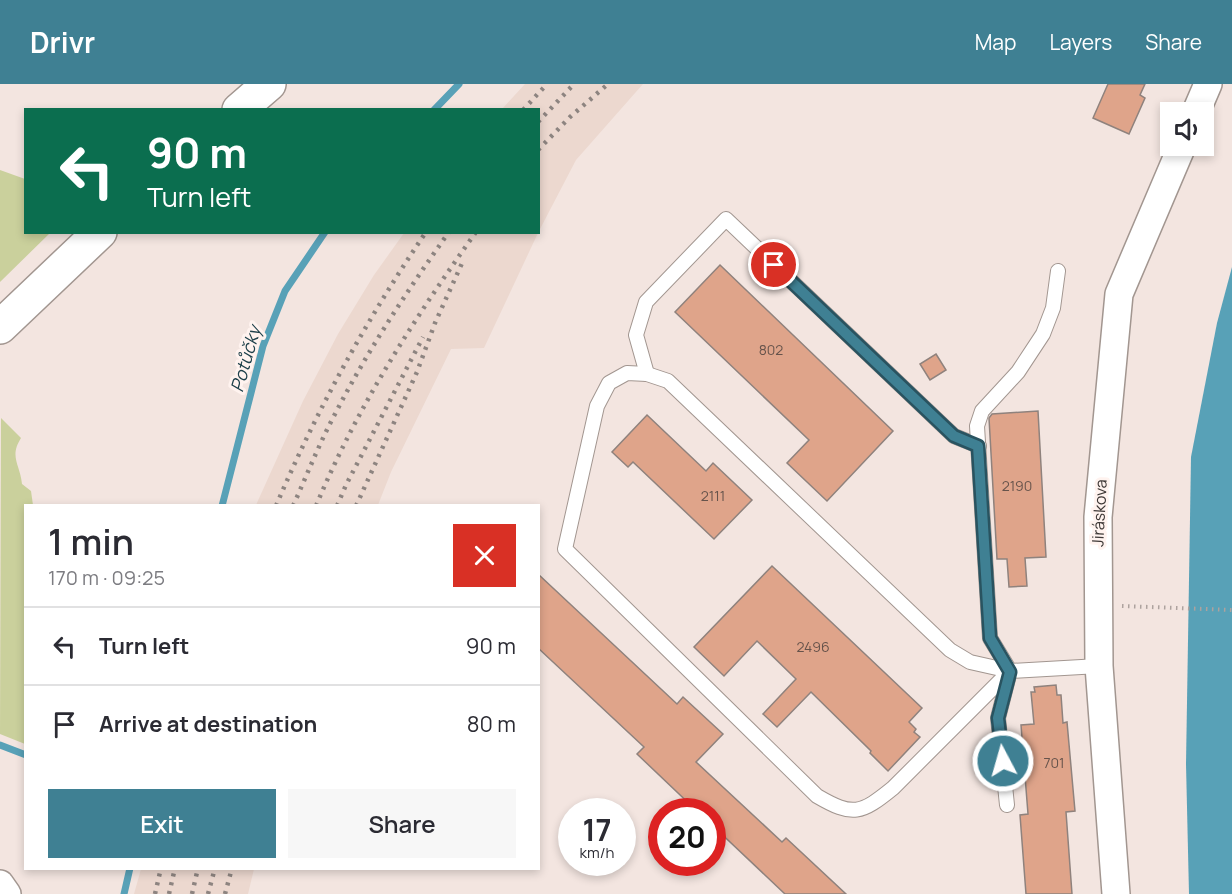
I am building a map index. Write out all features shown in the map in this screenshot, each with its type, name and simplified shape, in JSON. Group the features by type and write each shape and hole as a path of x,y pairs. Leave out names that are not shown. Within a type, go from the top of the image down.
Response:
{"main road":[{"path":"241,108 268,84"},
{"path":"0,327 98,234"}],"street":[{"path":"1200,102 1208,84"},
{"name":"Jiráskova","path":"1116,894 1099,666 1098,517 1119,294 1178,156"},
{"path":"0,884 7,894"}],"lane":[{"path":"647,374 636,335 646,302 726,219 954,436 978,446"},
{"path":"1007,805 998,718 1010,672 990,638 977,426 982,411 1018,372 1043,334 1053,308 1058,271"},
{"path":"1010,672 875,803 857,810 839,809 817,796 565,549 597,406 609,383 627,373 647,374 668,381 950,650 970,662 1010,672 1099,666"}],"path":[{"path":"1097,606 1232,609"}],"shaded area":[{"path":"525,84 643,84 576,160 540,229 540,108 503,108"},
{"path":"403,234 538,234 484,348 451,349 391,472 378,504 256,504 303,401 338,334 374,275"},
{"path":"140,870 254,870 248,894 134,894"}],"green space":[{"path":"0,170 24,179 24,234 49,234 0,282"},
{"path":"1,418 21,438 16,450 16,461 22,484 31,491 33,504 24,504 24,744 0,734"}],"water":[{"path":"1232,267 1232,894 1189,894 1186,764 1191,457 1217,323"}],"building":[{"path":"1108,84 1145,84 1140,95 1145,98 1129,134 1093,118"},
{"path":"720,265 893,431 827,501 787,463 809,440 675,312"},
{"path":"936,354 946,370 930,380 920,364"},
{"path":"1038,411 1046,557 1025,558 1027,586 1009,587 1007,559 997,559 989,418 992,414"},
{"path":"647,415 706,471 713,463 752,500 714,539 633,462 628,467 612,452"},
{"path":"772,566 922,708 909,722 916,729 914,732 920,737 888,771 811,692 777,727 763,714 796,679 757,641 724,676 694,647"},
{"path":"540,576 677,704 683,697 723,734 696,762 782,842 786,838 846,894 785,894 726,838 726,798 683,798 637,754 644,747 540,650"},
{"path":"1056,685 1057,695 1061,695 1063,723 1067,722 1075,811 1066,812 1072,894 1026,894 1020,815 1028,814 1021,725 1034,724 1031,692 1035,692 1034,687"}],"waterway":[{"name":"Potůčky","path":"436,108 459,84"},
{"name":"Potůčky","path":"223,504 263,346 285,291 324,234"},
{"path":"0,745 24,754"},
{"name":"Potůčky","path":"124,894 130,870"}],"railway":[{"path":"525,108 547,84"},
{"path":"540,120 574,84"},
{"path":"540,148 570,117 608,84"},
{"path":"277,504 308,434 344,365 383,298 425,234"},
{"path":"294,504 329,425 374,344 448,234"},
{"path":"317,504 332,469 388,364 475,234"},
{"path":"357,504 417,372 435,323 463,261"},
{"path":"338,504 423,337"},
{"path":"155,894 161,870"},
{"path":"169,894 175,870"},
{"path":"192,894 198,870"},
{"path":"208,894 214,870"},
{"path":"225,894 231,870"}],"route":[{"path":"774,265 954,436 978,446 990,638 1010,672 998,718 1003,761"}]}
